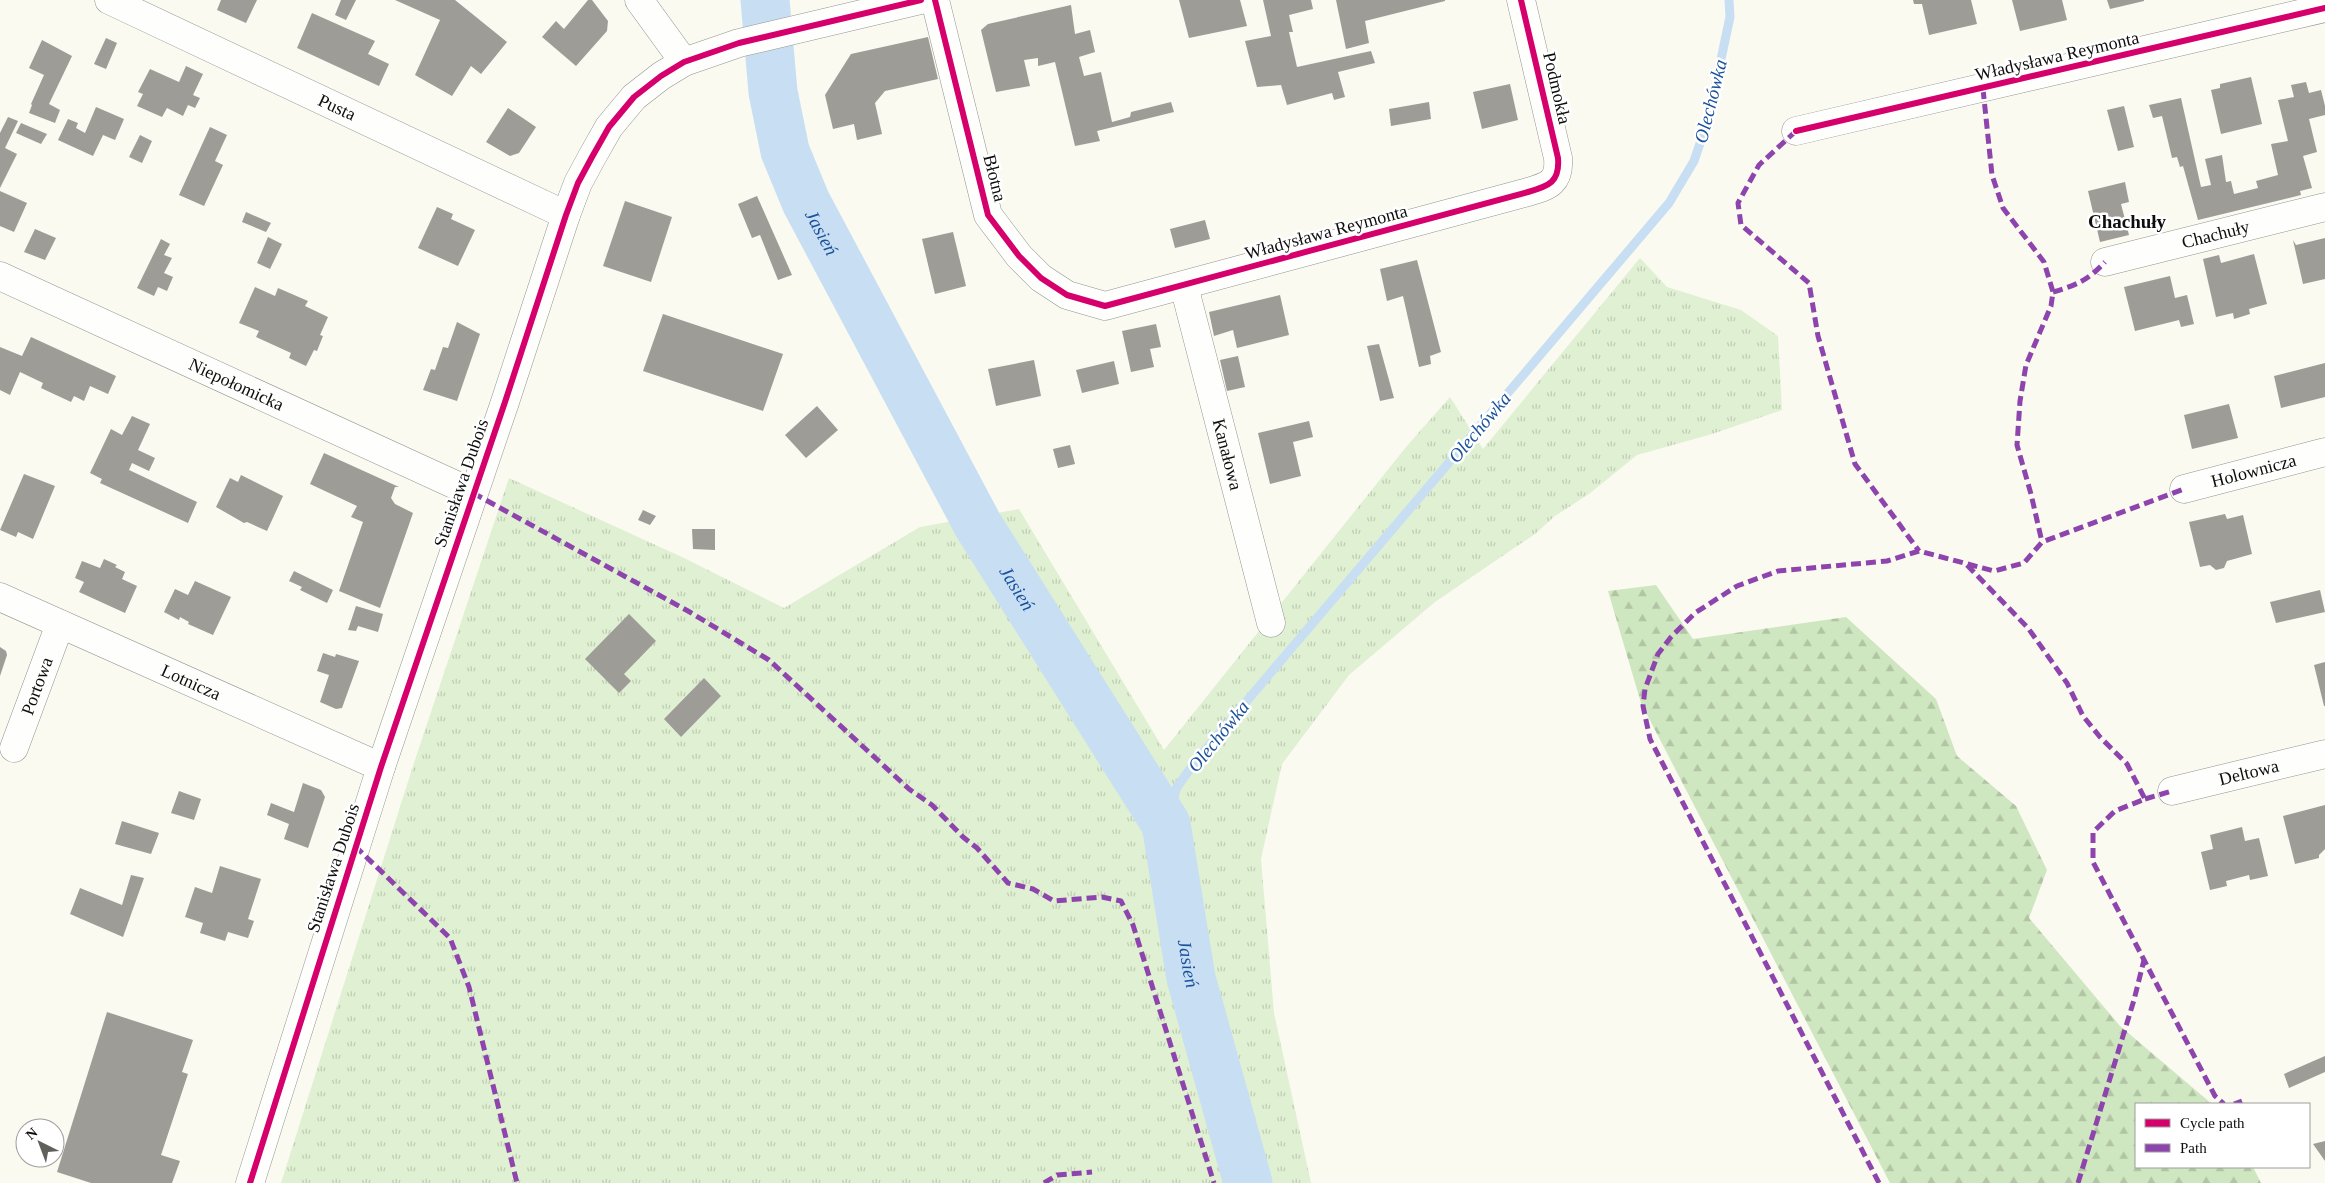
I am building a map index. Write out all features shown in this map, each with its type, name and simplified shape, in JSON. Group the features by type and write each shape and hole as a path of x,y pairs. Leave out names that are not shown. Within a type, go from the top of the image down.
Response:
{"street":[{"path":"639,0 684,62"},
{"name":"Stanisława Dubois","path":"250,1183 380,767 474,493 566,215 578,183 592,157 621,111 634,97 661,76 684,62 739,43 921,0"},
{"name":"Błotna","path":"935,0 988,215 1019,256 1041,278 1067,295 1105,306"},
{"name":"Podmokła","path":"1522,0 1558,158 1559,172 1552,182"},
{"name":"Pusta","path":"113,1 566,215"},
{"name":"Władysława Reymonta","path":"1796,132 2325,8"},
{"name":"Władysława Reymonta","path":"1105,306 1543,188 1552,182"},
{"name":"Chachuły","path":"2105,262 2325,207"},
{"name":"Niepołomicka","path":"0,276 474,493"},
{"name":"Kanałowa","path":"1184,286 1271,623"},
{"name":"Holownicza","path":"2184,489 2325,452"},
{"name":"Lotnicza","path":"0,597 380,767"},
{"name":"Portowa","path":"14,748 60,624"},
{"name":"Deltowa","path":"2172,790 2325,754"}],"green space":[{"path":"1640,258 1667,287 1741,310 1778,336 1782,410 1712,434 1637,455 1589,494 1555,516 1535,534 1435,602 1349,675 1282,764 1261,859 1274,1013 1311,1183 281,1183 412,769 509,478 684,558 784,608 920,527 1019,509 1164,750 1406,447 1450,397 1483,449"},
{"path":"1656,585 1693,639 1846,617 1936,699 1957,756 2016,806 2047,870 2029,918 2120,1026 2211,1103 2135,1103 2135,1168 2254,1168 2261,1183 1890,1183 1641,703 1608,591"}],"building":[{"path":"221,0 257,0 246,23 217,10"},
{"path":"341,0 356,0 346,20 335,15"},
{"path":"395,0 455,0 507,42 481,74 471,66 452,96 415,75 440,20"},
{"path":"588,0 592,0 608,21 607,31 576,66 542,37 556,21 564,29"},
{"path":"1179,0 1240,0 1247,26 1189,38"},
{"path":"1263,0 1311,0 1313,9 1289,15 1293,32 1289,32 1297,67 1371,51 1375,63 1338,72 1345,97 1334,100 1332,93 1287,105 1281,85 1257,87 1245,41 1271,36"},
{"path":"1336,0 1445,1 1365,21 1369,43 1346,49"},
{"path":"1913,0 1971,0 1977,24 1929,35 1922,4 1914,4"},
{"path":"2012,0 2062,0 2067,20 2020,31"},
{"path":"2107,0 2144,0 2144,1 2110,9"},
{"path":"1071,5 1075,34 1090,30 1095,52 1079,57 1084,76 1101,72 1112,122 1130,117 1131,112 1171,102 1174,112 1097,131 1100,141 1075,146 1055,62 1038,66 1038,58 1024,60 1030,86 996,92 981,30 988,24"},
{"path":"312,13 375,41 368,54 389,64 379,86 297,48"},
{"path":"928,37 938,79 885,91 875,103 882,134 857,140 854,124 833,129 825,95 851,54"},
{"path":"106,38 117,43 106,69 94,64"},
{"path":"42,40 72,56 49,104 60,110 55,123 29,113 44,75 29,68"},
{"path":"186,66 203,74 193,95 200,98 195,108 188,105 183,116 167,108 162,117 137,106 143,94 138,92 150,69 179,82"},
{"path":"2251,77 2262,124 2221,134 2211,90 2220,88 2220,84"},
{"path":"2306,82 2309,93 2321,90 2325,106 2325,115 2309,119 2317,152 2303,156 2312,188 2300,191 2301,195 2198,220 2183,166 2180,167 2177,157 2172,158 2162,116 2153,118 2149,105 2181,98 2201,187 2211,185 2205,159 2222,155 2226,182 2231,181 2234,194 2258,188 2256,181 2278,175 2271,144 2288,141 2278,100 2294,97 2291,85"},
{"path":"1510,84 1518,120 1482,129 1473,92"},
{"path":"1429,102 1431,119 1391,126 1389,109"},
{"path":"2124,106 2134,147 2118,151 2107,110"},
{"path":"96,107 124,119 115,140 103,135 93,156 58,140 68,119 78,123 76,128 85,133"},
{"path":"508,108 536,127 519,153 510,156 486,142"},
{"path":"8,117 18,121 5,148 17,154 0,188 0,133"},
{"path":"21,123 47,134 41,144 16,133"},
{"path":"210,127 227,135 215,161 223,165 204,206 179,195"},
{"path":"140,135 152,141 142,163 129,157"},
{"path":"2125,182 2129,202 2121,204 2129,235 2100,242 2088,191"},
{"path":"0,191 27,203 14,232 0,226"},
{"path":"757,196 792,275 778,280 760,235 752,238 738,204"},
{"path":"625,201 672,217 651,282 603,266"},
{"path":"437,207 453,214 451,219 475,230 458,266 418,248"},
{"path":"246,212 271,223 266,232 242,222"},
{"path":"1205,220 1210,239 1175,248 1170,229"},
{"path":"35,229 56,238 45,260 24,252"},
{"path":"953,232 966,286 935,294 922,239"},
{"path":"268,237 282,244 270,269 257,263"},
{"path":"2325,238 2325,279 2303,284 2293,240 2296,245"},
{"path":"161,239 170,244 164,255 172,258 164,273 173,277 167,291 158,287 154,296 137,288"},
{"path":"2254,254 2267,304 2249,309 2250,314 2234,319 2233,313 2216,317 2203,259 2219,255 2221,263"},
{"path":"1417,260 1441,352 1430,356 1431,364 1419,367 1403,296 1387,301 1380,269"},
{"path":"2170,276 2175,298 2187,295 2194,324 2181,327 2179,320 2135,331 2124,287"},
{"path":"255,287 275,296 278,288 308,301 305,306 328,317 320,335 323,336 317,351 314,350 306,366 289,358 291,353 256,337 259,331 239,323"},
{"path":"1280,295 1289,335 1237,348 1233,330 1214,336 1209,312"},
{"path":"663,314 783,354 763,411 643,371"},
{"path":"457,322 480,334 457,401 423,390 431,369 435,370 443,347 448,348"},
{"path":"1156,324 1161,347 1150,349 1154,367 1131,372 1122,331"},
{"path":"31,337 116,376 108,394 90,386 84,401 74,396 71,402 41,388 43,383 20,372 10,395 0,390 0,347 22,356"},
{"path":"1379,344 1394,398 1380,401 1367,346"},
{"path":"1238,356 1245,387 1227,391 1220,360"},
{"path":"1034,360 1041,396 996,406 988,369"},
{"path":"1114,361 1119,384 1082,393 1076,370"},
{"path":"2325,363 2325,397 2281,408 2274,376"},
{"path":"2229,404 2238,438 2192,449 2184,415"},
{"path":"817,406 838,430 806,458 785,435"},
{"path":"132,416 150,424 138,450 155,458 149,471 132,463 129,470 197,502 188,523 100,483 102,479 90,473 111,429 122,435"},
{"path":"1309,421 1313,437 1293,442 1301,476 1270,484 1258,433"},
{"path":"1070,445 1075,464 1058,468 1053,449"},
{"path":"324,453 399,487 395,487 391,498 395,504 413,513 380,608 339,591 363,522 351,517 357,506 310,484"},
{"path":"24,474 55,486 33,539 18,532 16,537 0,530"},
{"path":"241,475 283,496 267,531 247,522 244,523 216,507 230,478 238,482"},
{"path":"643,510 656,516 650,525 638,520"},
{"path":"2225,514 2227,519 2243,515 2252,554 2227,561 2224,568 2216,570 2210,565 2200,567 2189,522"},
{"path":"692,529 715,529 715,550 693,549"},
{"path":"104,559 117,565 115,567 125,572 122,579 137,586 125,613 79,592 84,582 75,578 82,561 100,568"},
{"path":"294,571 333,590 327,603 300,590 302,587 289,581"},
{"path":"195,581 231,597 213,635 188,624 189,622 180,617 179,620 164,612 175,589 188,595"},
{"path":"2320,590 2325,612 2276,623 2270,602"},
{"path":"356,606 383,614 378,632 358,626 356,631 348,630"},
{"path":"629,614 656,641 624,674 631,681 619,693 585,659"},
{"path":"0,647 6,651 7,655 0,676"},
{"path":"323,653 335,657 336,654 359,661 342,708 336,709 320,702 329,675 317,671"},
{"path":"2325,662 2325,706 2324,706 2314,665"},
{"path":"704,678 721,696 681,737 664,719"},
{"path":"303,783 321,790 325,797 308,848 284,839 289,824 267,815 271,803 294,812"},
{"path":"179,791 201,799 194,820 171,813"},
{"path":"2325,805 2325,849 2319,855 2319,858 2295,864 2283,816"},
{"path":"122,821 159,833 151,854 115,844"},
{"path":"2242,827 2245,841 2259,838 2268,876 2250,880 2249,875 2226,881 2227,886 2210,890 2201,852 2213,849 2210,835"},
{"path":"220,866 261,879 248,919 254,921 248,938 228,932 225,941 200,933 203,923 185,917 195,887 212,893"},
{"path":"131,875 144,878 123,937 70,914 80,888 122,905"},
{"path":"107,1012 193,1040 182,1072 188,1074 161,1155 180,1161 172,1183 91,1183 57,1172 58,1168 65,1168 65,1146"},
{"path":"2325,1056 2325,1072 2289,1088 2284,1074"},
{"path":"2325,1141 2325,1161 2313,1144"}],"waterway":[{"name":"Jasień","path":"765,0 773,92 785,151 806,202 978,525 1166,824 1191,978 1248,1183"},
{"name":"Olechówka","path":"1166,824 1177,787 1195,762 1669,203 1694,161 1708,120 1730,17 1729,0"}],"marked path":[{"path":"1983,89 1992,175 2003,208 2044,262 2053,292 2051,306 2026,365 2020,401 2017,445 2042,542"},
{"path":"1796,131 1759,165 1738,203 1741,225 1809,283 1818,336 1855,464 1919,551"},
{"path":"2053,292 2082,281 2105,262"},
{"path":"1879,1183 1650,739 1643,706 1645,689 1658,654 1671,637 1695,613 1737,586 1778,571 1887,561 1919,551 1994,571 2024,563 2042,542 2184,489"},
{"path":"473,493 688,611 769,660 909,789 932,805 963,837 977,848 1008,883 1033,889 1054,901 1102,897 1121,901 1133,925 1214,1183"},
{"path":"1967,565 2028,628 2067,683 2083,716 2100,737 2127,764 2145,799 2115,811 2093,832 2093,862 2215,1096 2223,1103"},
{"path":"2145,799 2172,791"},
{"path":"355,846 450,938 469,987 517,1183"},
{"path":"2078,1183 2134,1000 2144,960"},
{"path":"2237,1103 2242,1101"},
{"path":"1044,1183 1057,1175 1092,1172"}],"cycle path":[{"path":"250,1183 381,767 505,402 566,215 578,183 609,127 634,97 661,76 684,62 739,43 921,0"},
{"path":"935,0 988,215 1019,256 1041,278 1067,295 1105,306 1528,192 1542,188 1552,182 1557,173 1558,158 1521,0"},
{"path":"1796,131 2325,8"}],"district":[{"name":"Chachuły","path":"2127,221"}]}
